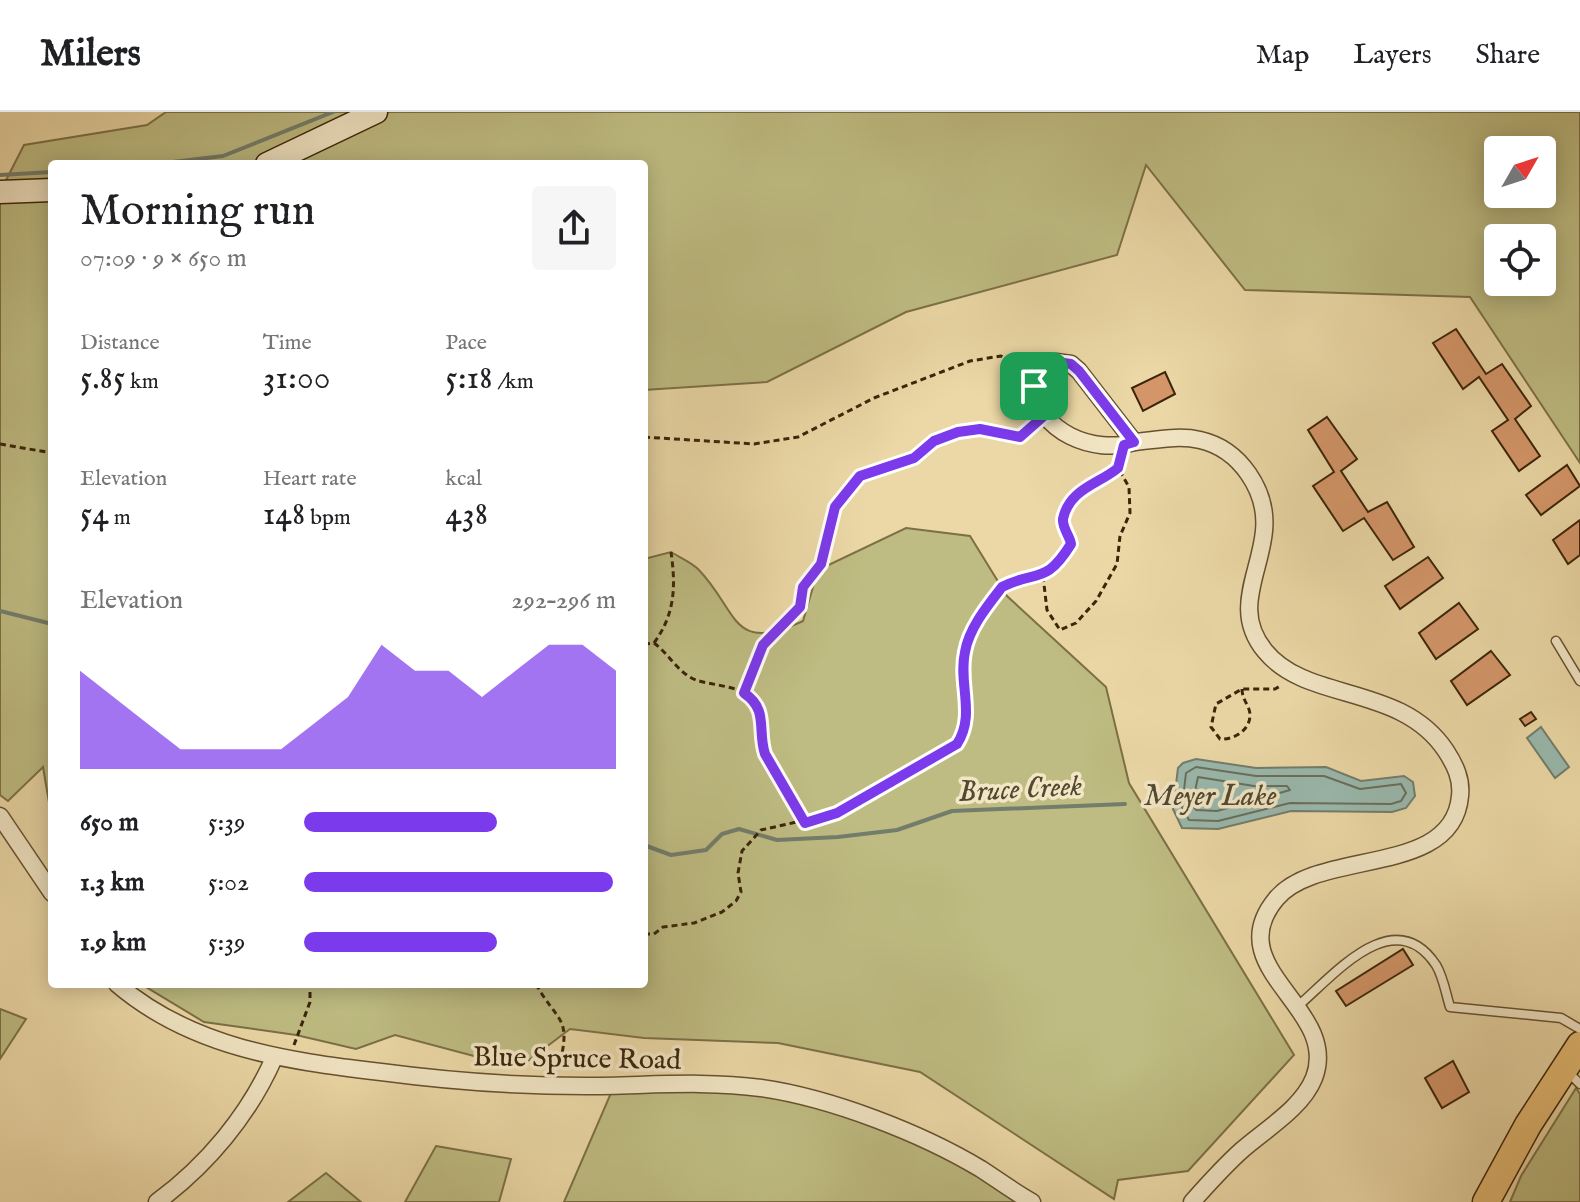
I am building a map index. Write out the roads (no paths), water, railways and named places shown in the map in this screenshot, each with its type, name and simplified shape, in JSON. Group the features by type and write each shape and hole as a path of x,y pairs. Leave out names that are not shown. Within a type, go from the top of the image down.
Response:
{"main road":[{"path":"1486,1202 1528,1125 1572,1076 1580,1045"}],"street":[{"path":"275,160 376,112"},
{"path":"0,192 48,190"},
{"path":"1129,443 1071,364 1049,364 1037,377 1035,395 1046,414 1056,426 1089,445 1199,440 1228,453 1247,471 1262,501 1265,528 1248,594 1250,623 1267,655 1289,671 1360,695 1413,718 1442,745 1453,761 1461,786 1457,812 1450,824 1426,844 1302,880 1278,897 1265,921 1262,954 1276,982 1298,1006 1310,1026 1318,1052 1311,1085 1274,1125 1213,1177 1192,1202"},
{"path":"0,816 48,887"},
{"name":"Blue Spruce Road","path":"122,988 142,1005 171,1022 282,1059 517,1085 704,1085 773,1091 824,1103 940,1148 1032,1202"},
{"path":"157,1202 217,1147 282,1059"}],"lane":[{"path":"1556,641 1580,681"},
{"path":"1298,1006 1348,959 1391,938 1407,939 1437,966 1450,1007 1561,1018 1580,1029"}],"water":[{"path":"1541,727 1569,767 1555,778 1527,738"},
{"name":"Meyer Lake","path":"1196,759 1256,768 1326,767 1361,781 1404,776 1413,782 1415,796 1406,808 1392,812 1291,811 1218,829 1182,828 1173,809 1178,768"}],"waterway":[{"path":"190,160 223,156 333,112"},
{"path":"0,175 48,172"},
{"name":"Bruce Creek","path":"0,611 48,623"},
{"name":"Bruce Creek","path":"648,846 671,855 706,850 722,834 739,829 777,840 838,837 897,830 952,811 1125,804"}]}
